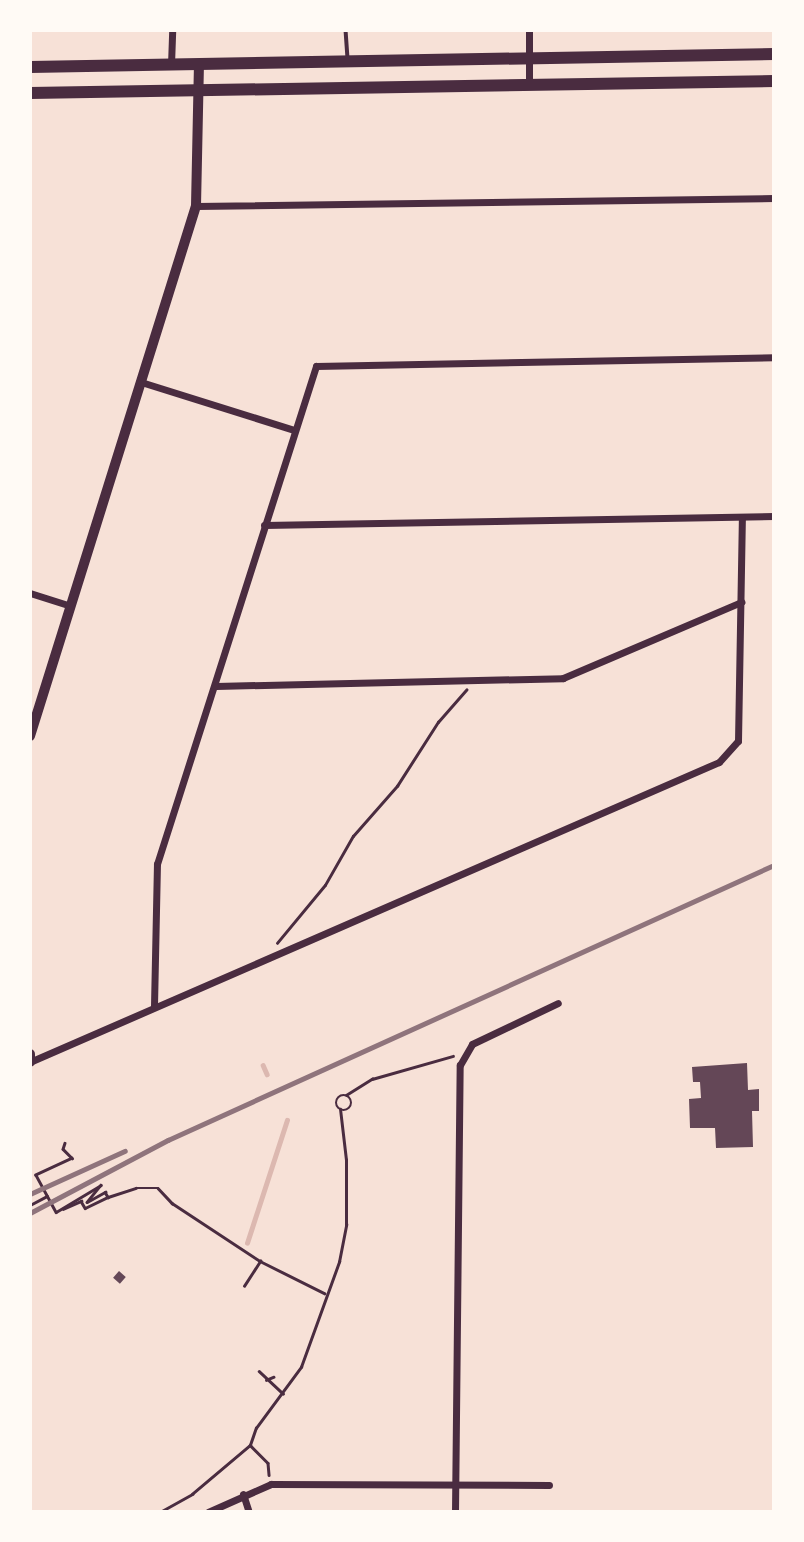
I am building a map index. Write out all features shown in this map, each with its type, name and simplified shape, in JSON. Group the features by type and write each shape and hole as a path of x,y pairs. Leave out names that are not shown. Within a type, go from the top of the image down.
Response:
{"main road":[{"path":"30,67 774,54"},
{"path":"30,93 774,81"}],"street":[{"path":"171,66 172,30"},
{"path":"529,30 529,86"},
{"path":"30,736 196,206 199,66"},
{"path":"196,206 774,198"},
{"path":"154,1006 157,864 316,366 774,357"},
{"path":"141,382 294,430"},
{"path":"264,525 774,516"},
{"path":"31,1059 719,762 738,741 742,517"},
{"path":"30,593 71,606"},
{"path":"216,686 563,678 741,602"},
{"path":"454,1512 463,1055 472,1044 558,1003"},
{"path":"208,1512 243,1494 271,1484 549,1485"},
{"path":"243,1494 249,1512"}],"lane":[{"path":"346,30 348,62"}],"path":[{"path":"277,943 325,885 353,836 397,786 471,681"},
{"path":"160,1512 192,1494 250,1445 256,1428 301,1367 325,1294 339,1262 346,1225 346,1160 337,1100 372,1079 413,1064 463,1055"},
{"path":"340,1109 352,1104 345,1095"},
{"path":"65,1143 63,1149 72,1158 36,1175 56,1212 81,1201 85,1208 136,1188 158,1188 172,1203 260,1261 325,1294"},
{"path":"62,1209 102,1185 103,1188 85,1199 87,1202 105,1192 108,1197"},
{"path":"30,1205 47,1195"},
{"path":"244,1286 260,1261"},
{"path":"259,1371 283,1393"},
{"path":"266,1380 273,1377"},
{"path":"250,1445 268,1463 270,1475"}],"building":[{"path":"747,1063 748,1090 759,1089 759,1111 752,1111 753,1147 716,1148 715,1128 690,1128 689,1099 701,1098 700,1082 693,1082 692,1067"},
{"path":"119,1271 126,1277 120,1284 113,1278"}],"waterway":[{"path":"263,1065 267,1074"},
{"path":"247,1243 287,1120"}],"railway":[{"path":"30,1213 168,1140 774,865"},
{"path":"30,1194 125,1151"}]}
